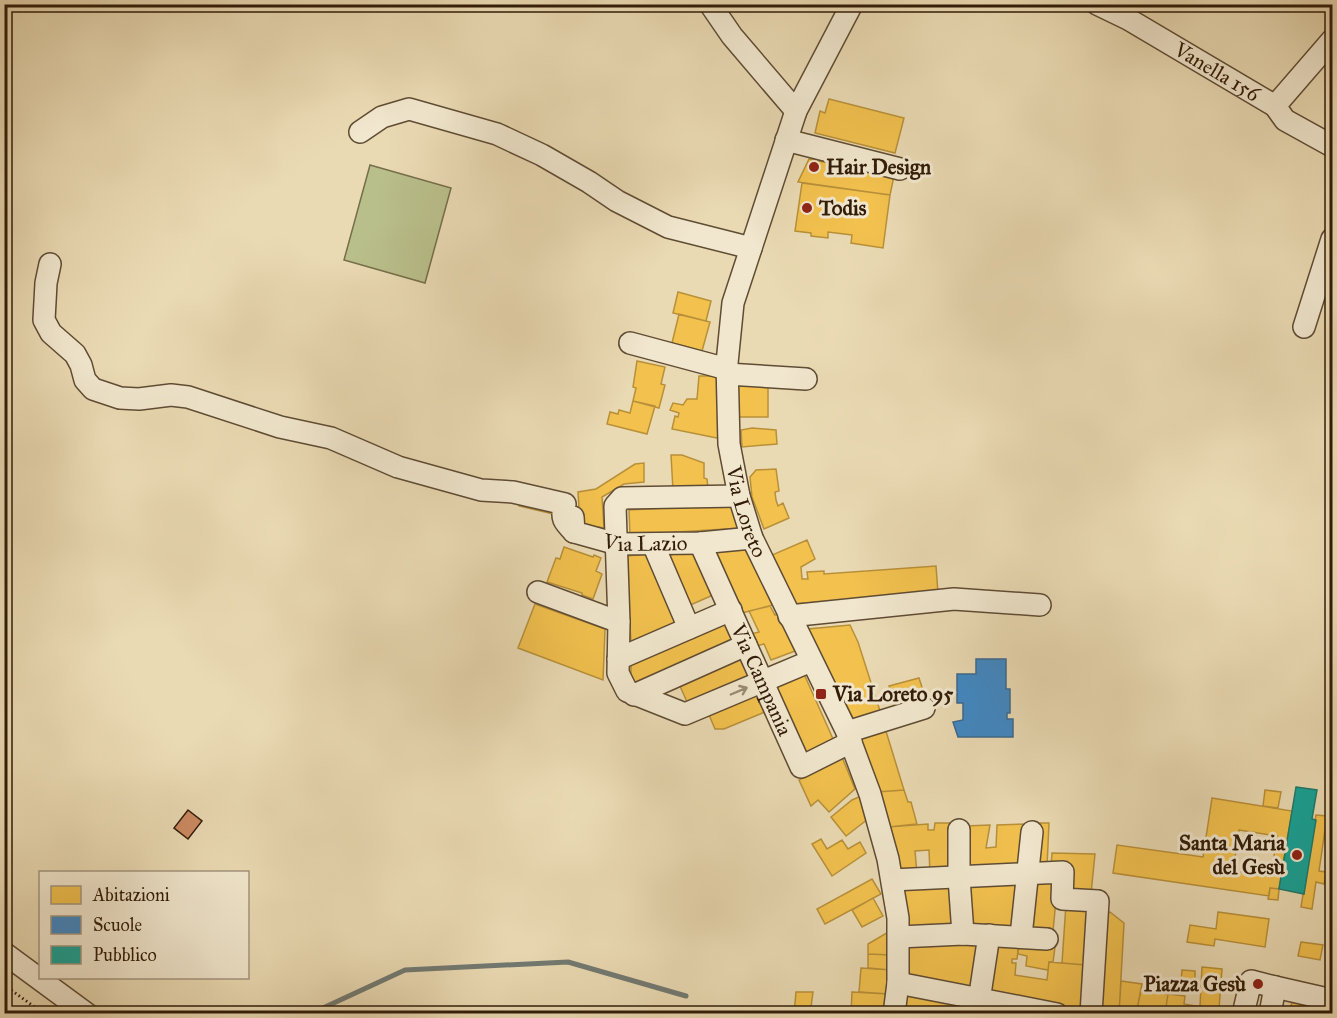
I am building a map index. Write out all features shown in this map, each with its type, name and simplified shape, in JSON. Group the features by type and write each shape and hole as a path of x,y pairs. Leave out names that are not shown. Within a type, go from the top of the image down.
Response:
{"street":[{"path":"710,4 732,36 796,111"},
{"name":"Via Loreto","path":"852,4 796,111 733,303 727,372 729,444 739,496 752,538 849,737 870,794 892,880 898,918 898,983 894,1014"},
{"name":"Vanella 156","path":"1097,4 1128,19 1275,106 1285,120 1332,146"},
{"path":"1275,106 1332,40"},
{"path":"360,132 381,117 409,109 497,134 542,155 589,182 616,201 669,226 751,248"},
{"path":"786,140 900,169"},
{"path":"1304,327 1332,239"},
{"path":"50,264 46,283 44,320 51,333 75,354 81,364 85,380 93,389 120,398 139,399 171,395 188,397 280,426 331,438 398,467 481,490 513,492 565,504 562,520 574,532"},
{"path":"630,343 727,372 806,380"},
{"path":"739,496 622,498 615,506 619,622 618,673 627,691 685,714 811,661"},
{"name":"Via Lazio","path":"573,499 574,532 617,544 700,543 752,538"},
{"name":"Via Campania","path":"700,543 801,767 849,737"},
{"path":"653,544 689,628"},
{"path":"538,592 619,622"},
{"path":"789,616 954,599 1040,604"},
{"path":"618,659 731,610"},
{"path":"634,695 746,645"},
{"path":"849,737 924,708"},
{"path":"959,830 959,878 963,934"},
{"path":"1021,936 1032,832"},
{"path":"892,880 1063,872 1062,899 1098,901 1090,1014"},
{"path":"899,937 963,934 1047,939"},
{"path":"978,1006 989,935"},
{"path":"4,953 39,979"},
{"path":"39,979 87,1014"},
{"path":"1243,1014 1251,981 1332,1000"},
{"path":"898,983 978,1006 1057,1014"},
{"path":"1269,1014 1285,989"}],"path":[{"path":"4,985 36,1008 52,1014"}],"green space":[{"path":"370,165 451,188 425,283 344,260"}],"building: Abitazioni":[{"path":"829,99 904,118 895,153 815,133 820,111 825,113"},
{"path":"809,159 894,176 890,195 798,182"},
{"path":"802,183 890,195 883,248 851,243 852,235 828,232 828,238 795,231"},
{"path":"678,292 711,301 706,321 673,313"},
{"path":"679,314 710,322 702,351 672,343"},
{"path":"637,361 665,367 661,384 665,385 659,408 633,401"},
{"path":"699,376 719,376 722,439 672,429 675,416 678,417 679,413 670,410 673,403 683,405 687,399 697,399"},
{"path":"738,386 768,386 768,417 738,417"},
{"path":"633,401 655,406 647,434 607,424 610,412 618,414 619,410 630,413"},
{"path":"752,428 776,430 777,444 742,447 741,430"},
{"path":"671,455 682,455 704,463 704,478 707,479 708,488 673,490"},
{"path":"644,463 644,482 624,484 602,497 604,528 580,524 578,492 596,489 635,464"},
{"path":"776,469 779,491 775,492 776,500 778,506 783,503 789,518 764,529 752,497 750,477 756,470"},
{"path":"521,496 561,505 558,515 519,506"},
{"path":"732,504 741,528 630,535 629,510"},
{"path":"807,540 815,559 801,567 802,579 808,579 807,572 824,571 824,574 936,566 938,593 792,604 792,594 787,594 782,587 782,574 772,555"},
{"path":"564,547 601,558 596,571 602,574 593,599 582,593 547,582 556,558 560,559"},
{"path":"745,548 773,605 742,613 715,552"},
{"path":"676,553 695,553 713,595 688,606 666,557"},
{"path":"648,554 678,623 631,643 626,556"},
{"path":"535,604 605,629 603,680 518,648"},
{"path":"770,606 775,615 778,614 795,651 771,660 764,644 756,646 751,634 759,632 749,611"},
{"path":"725,620 735,641 636,686 631,675 631,661"},
{"path":"850,625 858,642 881,714 855,722 808,629"},
{"path":"741,656 751,679 688,704 679,684"},
{"path":"804,674 833,739 804,755 774,686"},
{"path":"919,678 926,700 895,709 889,686"},
{"path":"757,693 765,712 724,729 715,729 709,715"},
{"path":"885,728 904,790 877,792 859,737"},
{"path":"842,757 855,789 829,812 818,800 811,806 799,780"},
{"path":"904,790 908,802 911,802 917,824 888,827 877,792"},
{"path":"1265,790 1281,792 1278,808 1263,806"},
{"path":"861,796 868,819 846,836 831,817 852,800"},
{"path":"1212,798 1292,811 1279,889 1270,888 1269,896 1113,873 1117,845 1203,857","holes":["1239,830 1277,836 1271,877 1233,871"]},
{"path":"1316,815 1327,816 1319,871 1326,872 1324,884 1316,882 1312,909 1301,907"},
{"path":"935,823 952,823 954,872 930,874 929,850 915,851 917,874 902,874 888,827 928,824 928,830 934,830"},
{"path":"1040,823 1049,823 1047,867 1035,867"},
{"path":"1026,824 1021,868 967,870 965,826 990,825 986,848 996,847 997,825"},
{"path":"821,839 827,849 842,840 848,849 860,842 866,853 832,876 812,844"},
{"path":"1052,853 1095,854 1091,894 1069,894 1051,866"},
{"path":"872,879 881,894 825,924 817,909"},
{"path":"1033,880 1058,880 1053,931 1027,930"},
{"path":"1021,881 1015,929 971,927 967,883"},
{"path":"956,883 956,926 906,930 903,888"},
{"path":"1270,888 1279,889 1278,900 1268,899"},
{"path":"873,898 883,916 862,927 852,910"},
{"path":"1066,904 1091,907 1086,965 1062,963"},
{"path":"1110,912 1124,923 1119,1014 1096,1014 1104,914"},
{"path":"1218,912 1269,919 1265,947 1215,939 1214,946 1187,942 1190,925 1216,929"},
{"path":"890,931 891,955 868,954 868,944"},
{"path":"996,940 1019,942 1017,959 1012,959 1012,963 1016,963 1015,975 1047,980 1049,962 1086,965 1082,1011 986,995"},
{"path":"982,942 974,990 908,981 905,944"},
{"path":"1019,942 1055,947 1053,962 1049,962 1048,970 1026,966 1027,956 1018,954"},
{"path":"1301,942 1323,945 1320,960 1298,956"},
{"path":"868,954 891,955 891,970 868,968"},
{"path":"1202,967 1222,969 1219,1009 1200,1006"},
{"path":"861,968 891,970 889,994 859,992"},
{"path":"1182,970 1195,971 1195,982 1181,981"},
{"path":"1121,981 1142,984 1136,1014 1119,1014"},
{"path":"906,988 972,1001 970,1014 902,1013"},
{"path":"1141,990 1168,994 1165,1014 1136,1014"},
{"path":"796,992 813,992 810,1014 794,1014"},
{"path":"852,992 889,994 888,1014 851,1014"},
{"path":"1168,994 1185,996 1184,1004 1196,1006 1195,1014 1165,1014"},
{"path":"1292,1002 1307,1005 1305,1014 1289,1014"},
{"path":"1196,1006 1219,1009 1218,1014 1195,1014"}],"building: Scuole":[{"path":"976,659 1006,659 1006,689 1010,689 1010,713 1007,713 1007,719 1013,719 1013,737 958,737 953,722 963,720 963,703 957,703 957,674 976,674"}],"building: Pubblico":[{"name":"Santa Maria del Gesù","path":"1296,787 1317,790 1312,819 1316,820 1304,894 1279,889"}],"building: Altro":[{"path":"188,810 202,821 188,839 174,828"}],"waterway":[{"path":"310,1014 405,970 568,962 686,996"}],"place":[{"name":"Hair Design","path":"814,167"},
{"name":"Todis","path":"807,208"},
{"name":"Via Loreto 95","path":"821,694"},
{"name":"Santa Maria del Gesù","path":"1297,855"},
{"name":"Piazza Gesù","path":"1258,984"}]}
